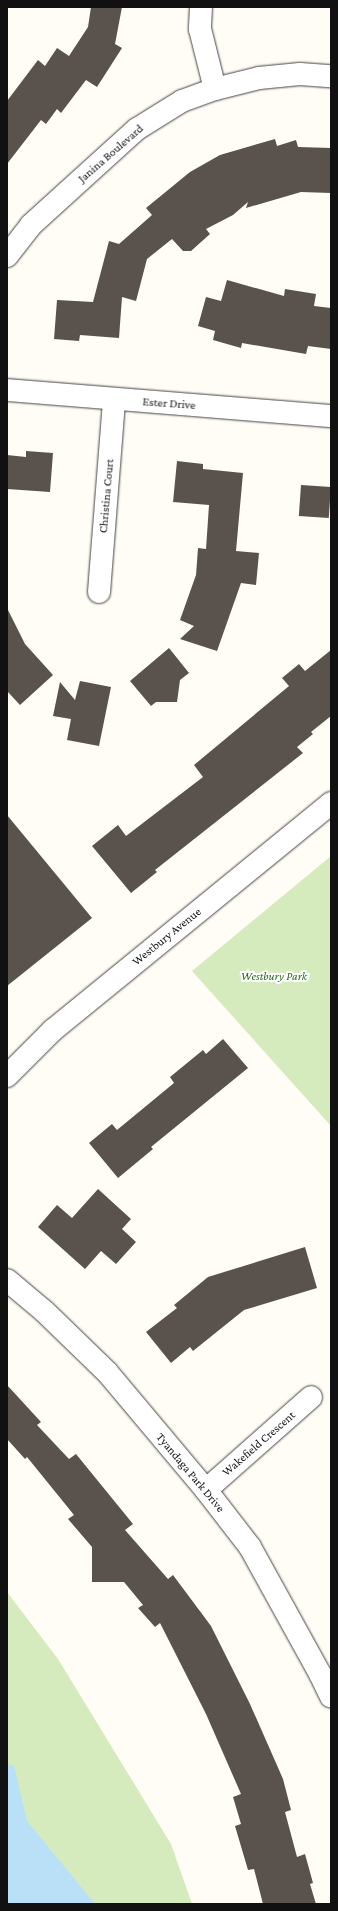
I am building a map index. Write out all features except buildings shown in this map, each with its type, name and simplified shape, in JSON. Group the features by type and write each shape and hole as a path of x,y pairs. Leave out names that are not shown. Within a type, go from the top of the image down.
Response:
{"street":[{"path":"200,7 200,29 216,89"},
{"name":"Janina Boulevard","path":"7,256 31,225 137,129 182,101 216,89 266,78 300,74 331,76"},
{"name":"Ester Drive","path":"7,390 114,400 331,416"},
{"name":"Christina Court","path":"99,592 114,400"},
{"name":"Westbury Avenue","path":"7,1076 53,1030 331,802"},
{"name":"Tyandaga Park Drive","path":"7,1280 44,1311 106,1372 206,1490 250,1547 320,1674 331,1697"},
{"name":"Wakefield Crescent","path":"206,1490 311,1397"}],"green space":[{"name":"Westbury Park","path":"331,856 331,1126 192,971"},
{"path":"7,1592 58,1659 171,1844 192,1904 7,1904"}],"water":[{"path":"7,1764 14,1766 27,1821 95,1904 7,1904"}]}
